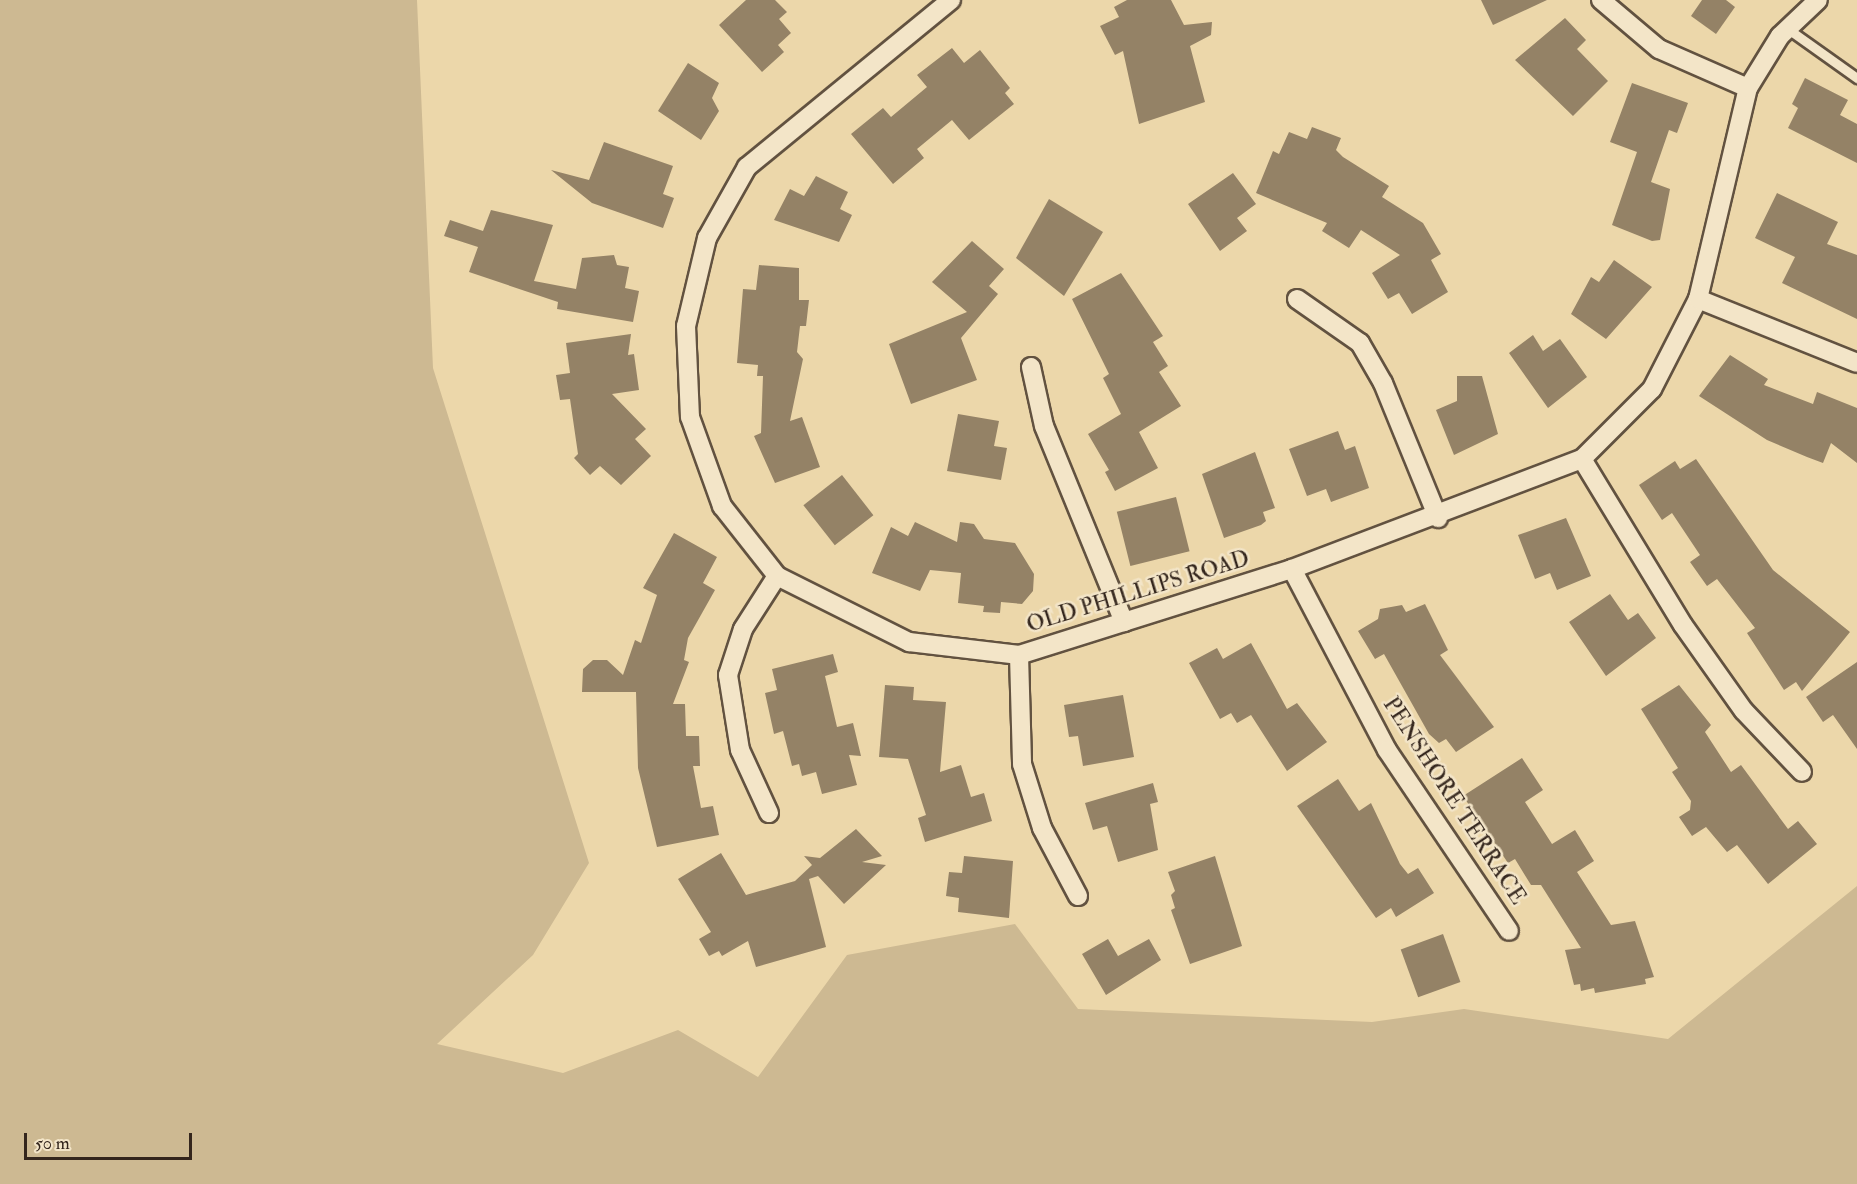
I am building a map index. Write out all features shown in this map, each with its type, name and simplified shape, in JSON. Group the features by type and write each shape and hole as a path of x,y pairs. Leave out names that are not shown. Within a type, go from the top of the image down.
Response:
{"street":[{"name":"OLD PHILLIPS ROAD","path":"951,0 747,167 707,238 686,326 690,417 722,506 777,576 909,642 1019,655 1292,569 1438,518 1581,459 1652,388 1698,299 1748,88 1788,29 1818,0"},
{"path":"1601,0 1659,49 1748,88"},
{"path":"1297,299 1360,343 1383,384 1438,518"},
{"path":"1698,299 1857,363"},
{"path":"1031,367 1044,426 1124,622"},
{"path":"1581,459 1683,625 1744,711 1802,772"},
{"name":"PENSHORE TERRACE","path":"1292,569 1387,750 1509,931"},
{"path":"769,813 740,750 728,675 743,629 777,576"},
{"path":"1019,655 1022,764 1042,828 1078,896"}],"lane":[{"path":"1788,29 1857,78"}],"shaded area":[{"path":"0,0 417,0 433,368 589,863 533,955 437,1044 563,1073 678,1030 758,1077 847,955 1015,924 1078,1009 1372,1022 1464,1009 1668,1039 1857,886 1857,1184 0,1184"}],"building":[{"path":"746,0 775,0 787,12 779,19 791,33 778,45 784,52 762,72 719,25"},
{"path":"1127,0 1171,0 1184,25 1212,22 1211,35 1190,46 1205,102 1139,124 1123,51 1115,55 1100,26 1119,17 1114,7"},
{"path":"1481,0 1547,0 1493,25"},
{"path":"1702,0 1726,0 1735,7 1716,34 1691,16"},
{"path":"1565,18 1586,40 1577,49 1608,81 1573,116 1515,60"},
{"path":"952,48 964,63 980,50 1010,88 1005,93 1014,104 969,140 952,120 917,149 924,158 893,184 851,134 883,108 891,117 927,87 917,75"},
{"path":"688,63 719,83 712,98 719,111 701,140 658,111"},
{"path":"1805,78 1848,100 1840,115 1857,124 1857,163 1788,128 1798,108 1792,104"},
{"path":"1632,83 1688,103 1677,133 1669,130 1651,182 1670,189 1660,240 1652,241 1612,225 1637,152 1610,142"},
{"path":"1312,127 1341,138 1336,150 1343,157 1389,186 1382,197 1423,223 1441,254 1431,260 1448,292 1412,314 1399,293 1388,299 1372,273 1400,255 1361,230 1349,248 1322,231 1327,223 1256,193 1273,151 1279,154 1289,132 1307,139"},
{"path":"604,142 673,166 663,194 674,198 663,228 592,203 551,170 589,180"},
{"path":"1233,173 1256,204 1237,218 1247,231 1220,251 1188,204"},
{"path":"816,176 848,192 840,209 852,215 839,242 774,220 790,189 804,196"},
{"path":"1777,193 1838,222 1827,244 1857,255 1857,319 1782,283 1795,257 1755,238"},
{"path":"1049,199 1103,232 1064,296 1016,258"},
{"path":"491,210 553,225 534,281 576,289 582,258 614,255 617,265 629,267 625,288 639,291 633,322 557,309 558,302 469,272 478,247 444,236 450,220 483,231"},
{"path":"972,241 1004,269 989,286 998,294 961,338 977,380 911,404 889,344 967,312 932,282"},
{"path":"1614,260 1652,287 1606,339 1571,314 1591,277 1599,282"},
{"path":"759,265 799,268 799,300 809,300 806,326 800,326 797,352 803,359 790,421 802,417 820,467 775,483 754,436 761,433 763,376 757,376 758,365 737,363 743,289 756,290"},
{"path":"1121,273 1163,336 1153,342 1168,366 1159,372 1181,406 1139,432 1158,468 1115,491 1105,472 1109,470 1088,434 1121,414 1103,378 1109,374 1072,299"},
{"path":"631,334 628,355 634,354 639,390 612,394 646,429 635,439 651,456 621,485 600,466 590,475 574,458 578,454 570,399 560,400 556,375 570,373 566,343"},
{"path":"1533,335 1543,351 1560,339 1587,377 1548,408 1509,353"},
{"path":"1730,355 1768,379 1764,385 1813,404 1817,392 1857,408 1857,463 1831,443 1823,463 1807,457 1767,440 1699,396"},
{"path":"1457,376 1482,376 1498,434 1454,455 1436,410 1457,401"},
{"path":"958,414 999,421 994,446 1007,448 1001,480 947,471"},
{"path":"1338,431 1345,450 1355,446 1369,488 1331,502 1326,489 1307,496 1289,449"},
{"path":"1255,452 1275,508 1263,512 1266,521 1261,525 1224,538 1202,474"},
{"path":"1696,459 1773,570 1850,632 1802,691 1796,682 1784,690 1747,633 1755,628 1717,579 1707,586 1690,562 1700,555 1672,513 1662,520 1639,485 1675,461 1680,469"},
{"path":"842,475 873,515 835,545 803,505"},
{"path":"1176,497 1190,551 1130,566 1117,512"},
{"path":"1566,518 1591,576 1557,590 1550,573 1535,579 1518,535"},
{"path":"915,522 957,542 960,522 974,524 984,539 1015,543 1034,574 1033,591 1022,604 1001,602 1000,613 983,612 984,606 958,603 961,573 930,570 920,591 872,573 891,527 908,536"},
{"path":"674,533 717,557 703,583 715,590 688,638 684,660 689,662 673,704 685,704 686,736 699,736 700,766 693,766 701,808 713,806 719,835 657,847 638,768 636,692 582,692 583,669 593,660 607,660 623,675 635,640 641,643 657,595 643,588"},
{"path":"1610,594 1628,620 1638,613 1656,638 1606,676 1569,622"},
{"path":"1425,604 1448,650 1440,655 1494,727 1456,752 1446,739 1439,743 1429,734 1384,654 1375,659 1358,631 1378,619 1380,609 1402,605 1406,612"},
{"path":"1251,643 1287,709 1297,703 1327,742 1287,771 1251,715 1237,723 1231,713 1220,719 1189,663 1217,648 1223,659"},
{"path":"833,654 838,672 825,676 837,727 853,723 861,756 849,755 857,785 822,794 816,772 802,776 799,764 792,766 783,731 774,734 765,693 777,690 772,669"},
{"path":"1857,662 1857,749 1833,715 1823,722 1806,697"},
{"path":"885,685 914,687 913,700 946,702 940,772 961,765 971,797 984,793 992,821 925,842 918,818 926,815 908,759 879,757"},
{"path":"1679,685 1711,725 1705,732 1731,772 1741,765 1788,829 1798,821 1817,844 1768,884 1737,845 1727,852 1706,827 1692,836 1679,817 1690,810 1691,801 1672,772 1678,768 1641,709"},
{"path":"1123,695 1134,757 1083,766 1078,736 1069,737 1064,705"},
{"path":"1522,758 1543,790 1525,802 1552,844 1575,830 1594,861 1577,872 1611,925 1635,921 1654,977 1645,979 1646,984 1595,993 1594,988 1581,991 1580,984 1574,985 1565,950 1581,948 1541,885 1531,885 1515,859 1508,863 1463,796"},
{"path":"1338,779 1359,811 1371,803 1400,864 1408,874 1418,868 1434,893 1396,917 1391,908 1376,918 1297,806"},
{"path":"1153,783 1158,802 1150,804 1158,850 1118,862 1107,826 1093,830 1085,803"},
{"path":"856,829 882,856 862,862 886,865 844,904 818,876 809,879 826,947 756,967 748,941 722,956 719,951 709,956 699,939 711,932 678,879 721,853 746,895 795,881 812,865 804,856 820,858"},
{"path":"964,856 1013,861 1009,918 958,912 959,898 946,896 949,872 962,873"},
{"path":"1215,856 1242,946 1190,964 1171,910 1175,908 1171,895 1175,891 1168,872"},
{"path":"1443,934 1460,982 1418,997 1401,949"},
{"path":"1108,939 1118,956 1149,939 1161,960 1106,995 1082,954"}]}
